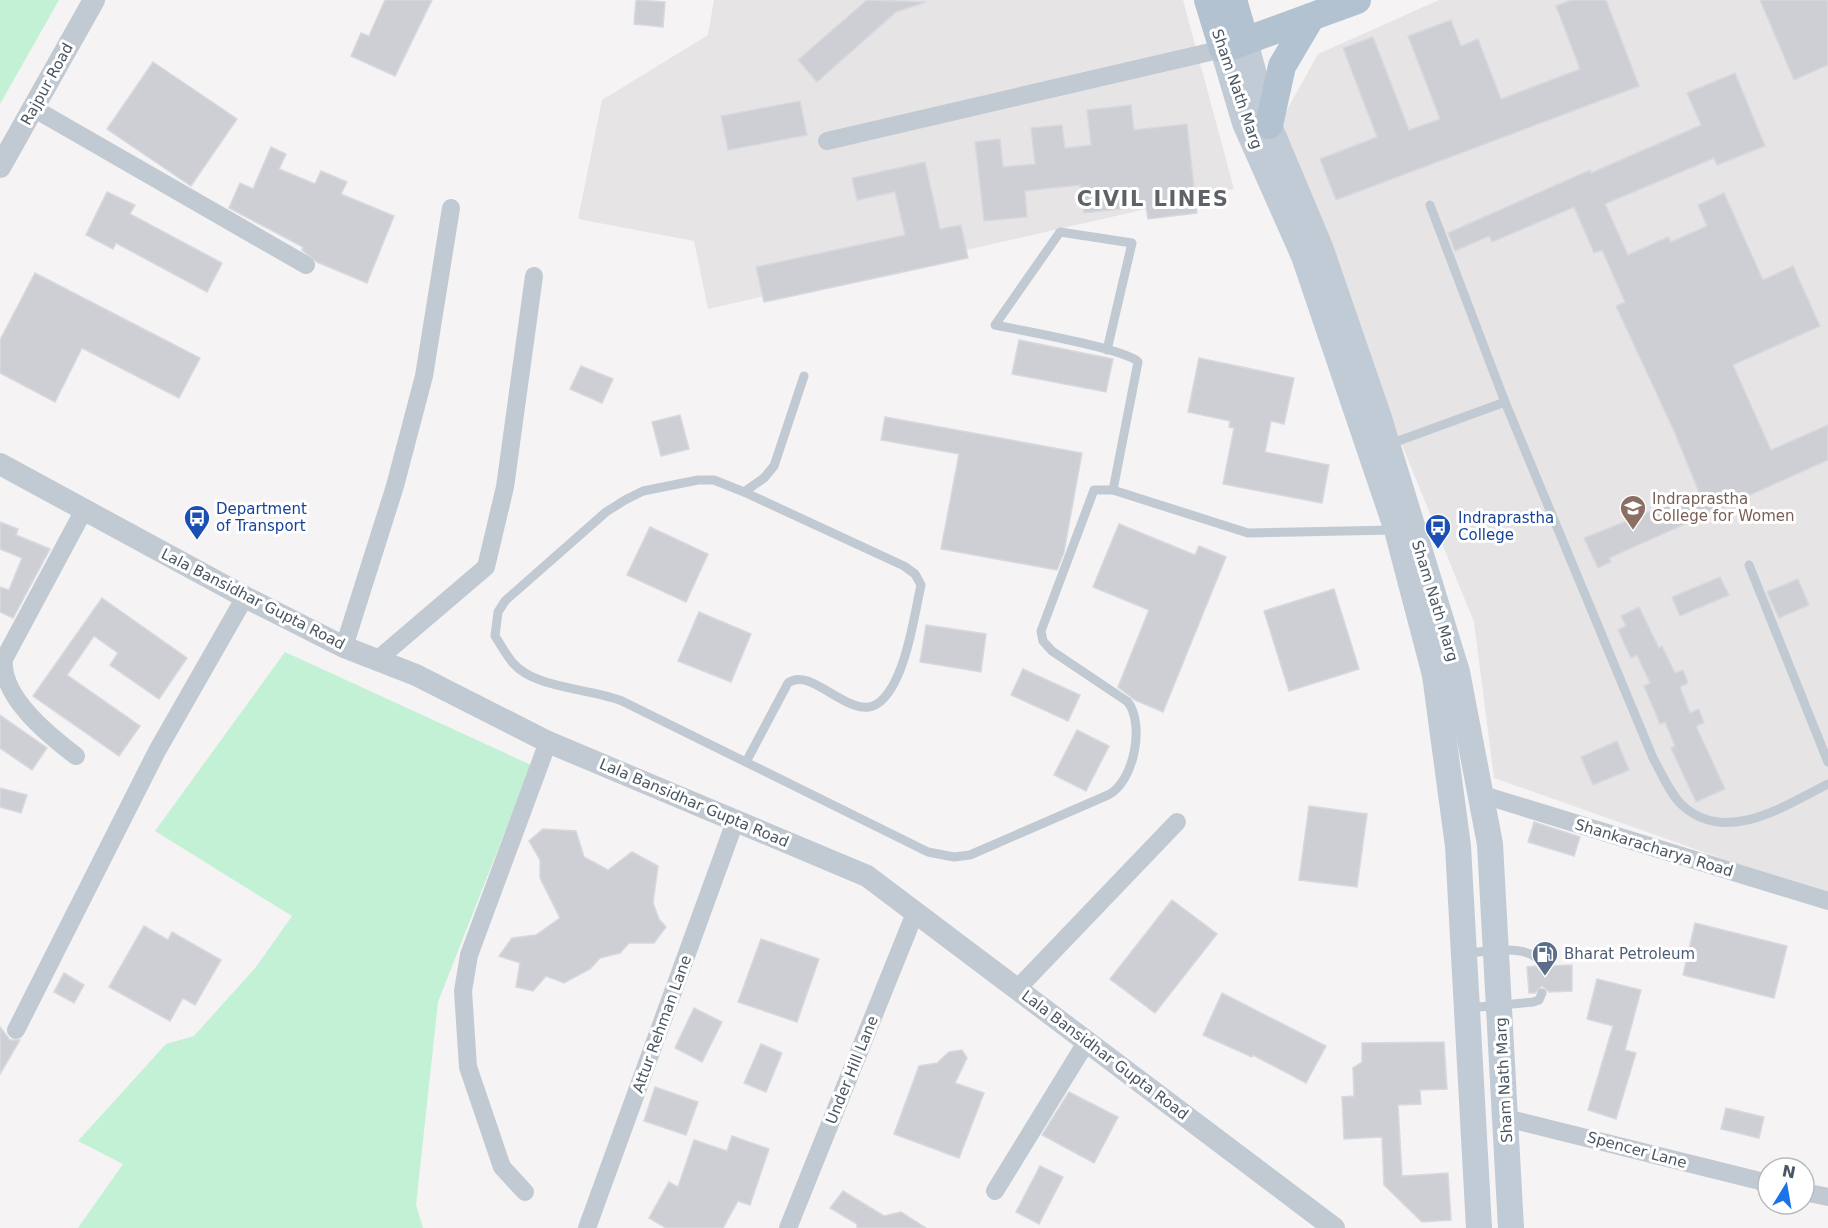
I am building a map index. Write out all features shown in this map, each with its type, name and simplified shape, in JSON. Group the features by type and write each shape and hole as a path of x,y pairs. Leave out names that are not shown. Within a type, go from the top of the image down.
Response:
{"main road":[{"path":"1234,45 1356,0"},
{"name":"Sham Nath Marg","path":"1226,3 1245,123 1304,256 1378,448 1457,672 1490,844 1511,1228"},
{"path":"1269,125 1282,66 1311,17"},
{"name":"Sham Nath Marg","path":"1234,45 1320,247 1378,448 1435,675 1458,846 1479,1228"}],"street":[{"name":"Rajpur Road","path":"0,167 94,0"},
{"path":"827,141 1234,45"},
{"path":"33,108 306,265"},
{"path":"344,647 395,486 424,376 451,208"},
{"path":"377,660 486,567 505,487 534,276"},
{"name":"Lala Bansidhar Gupta Road","path":"0,464 244,597 344,647 416,675 548,742 736,819 867,876 1334,1228"},
{"path":"76,756 24,713 3,680 2,671 4,659 84,510"},
{"path":"16,1030 157,751 244,597"},
{"path":"525,1192 502,1167 468,1067 463,991 469,955 548,742"},
{"name":"Shankaracharya Road","path":"1480,794 1828,901"},
{"name":"Attur Rehman Lane","path":"587,1228 736,819"},
{"path":"1017,989 1177,822"},
{"name":"Under Hill Lane","path":"788,1228 915,913"},
{"path":"995,1191 1087,1041"},
{"name":"Spencer Lane","path":"1506,1118 1552,1127 1756,1180"}],"lane":[{"path":"1430,205 1505,402 1653,758 1682,805 1702,817 1730,823 1758,819 1828,784"},
{"path":"1107,350 1132,243 1060,232 995,325 1134,357 1139,368 1113,490"},
{"path":"744,492 764,478 774,466 804,376"},
{"path":"1378,448 1505,402"},
{"path":"746,762 792,679 803,679 855,705 871,706 878,703 894,682 903,664 921,585 915,574 904,566 744,492 714,480 698,480 644,491 606,512 505,601 498,612 495,636 513,664 531,676 604,694 941,856 970,855 1114,791 1122,782 1134,748 1138,729 1135,711 1128,702 1052,651 1043,641 1041,631 1094,490 1113,490 1248,533 1397,530"},
{"path":"1749,565 1828,762"},
{"path":"1465,953 1525,952 1538,957 1542,965"},
{"path":"1468,1008 1536,1001 1542,993"}],"shaded area":[{"path":"714,0 1183,0 1234,189 708,309 694,241 578,219 602,100 708,35"},
{"name":"Indraprastha College for Women","path":"1439,0 1828,0 1828,896 1494,778 1474,622 1400,440 1279,124 1318,54"}],"green space":[{"path":"0,0 59,0 0,104"},
{"path":"285,652 531,765 438,1002 416,1205 423,1228 78,1228 123,1164 78,1141 166,1044 194,1036 256,967 292,916 155,831"}],"building":[{"path":"385,0 432,0 395,76 351,56 361,33 369,36"},
{"path":"636,0 665,2 663,27 634,24"},
{"path":"867,0 926,2 896,12 817,82 798,60"},
{"path":"1571,0 1606,0 1639,86 1336,200 1320,159 1377,137 1343,48 1373,37 1409,130 1440,119 1408,36 1451,20 1461,46 1478,39 1501,99 1580,69 1556,6"},
{"path":"1760,0 1828,0 1828,65 1794,80"},
{"path":"153,62 237,119 191,186 107,129"},
{"path":"1735,73 1765,146 1717,165 1714,158 1605,204 1628,255 1668,237 1671,242 1707,226 1698,205 1724,193 1763,280 1793,266 1820,326 1733,365 1771,450 1828,425 1828,460 1609,558 1611,562 1598,568 1584,538 1699,492 1674,431 1616,306 1625,302 1602,250 1594,253 1574,207 1492,242 1489,236 1455,251 1448,233 1590,170 1591,173 1701,125 1687,93"},
{"path":"800,101 807,135 728,150 721,116"},
{"path":"1131,105 1134,130 1187,124 1197,213 1148,219 1146,206 1084,213 1080,185 1025,191 1027,217 984,221 975,142 1000,139 1003,167 1035,164 1031,128 1062,125 1065,148 1091,145 1087,110"},
{"path":"271,147 286,154 279,169 315,184 321,171 347,182 341,194 394,216 367,283 317,262 302,250 303,247 229,208 240,183 253,189"},
{"path":"925,162 940,229 961,225 968,258 764,302 756,267 905,235 895,192 857,200 852,178"},
{"path":"107,192 135,205 130,214 222,263 207,292 116,243 113,249 86,235"},
{"path":"35,273 200,358 179,398 82,348 55,402 0,373 0,340"},
{"path":"1019,340 1113,359 1106,392 1012,374"},
{"path":"1199,358 1294,378 1284,424 1271,421 1265,452 1329,465 1322,503 1223,484 1234,428 1229,427 1230,421 1188,412"},
{"path":"581,366 613,379 602,403 570,389"},
{"path":"680,415 689,449 661,456 652,422"},
{"path":"885,417 1082,453 1064,552 1057,570 941,549 959,454 881,440"},
{"path":"0,522 18,529 16,535 50,549 13,618 0,612 0,587 9,590 22,558 0,549"},
{"path":"1119,524 1195,555 1199,546 1226,557 1163,712 1135,700 1118,687 1149,610 1093,587"},
{"path":"650,527 708,554 686,602 627,575"},
{"path":"1720,577 1729,595 1680,616 1672,597"},
{"path":"1798,579 1809,605 1779,618 1767,592"},
{"path":"1334,589 1359,669 1289,691 1264,611"},
{"path":"102,598 187,658 159,699 110,665 118,653 94,636 67,675 140,726 119,756 33,696"},
{"path":"1639,607 1659,648 1662,646 1675,673 1683,670 1688,683 1680,687 1690,713 1699,709 1704,723 1696,726 1725,789 1696,802 1671,748 1675,746 1665,722 1660,724 1644,686 1650,683 1637,655 1631,658 1618,630 1626,626 1621,616"},
{"path":"699,612 751,634 731,682 678,661"},
{"path":"926,625 986,634 981,672 920,662"},
{"path":"1023,669 1080,695 1068,721 1011,695"},
{"path":"0,715 47,748 32,770 0,748"},
{"path":"1077,730 1109,746 1086,791 1054,775"},
{"path":"1617,741 1629,770 1593,785 1581,757"},
{"path":"0,788 27,795 21,813 0,807"},
{"path":"1309,806 1367,814 1357,887 1299,880"},
{"path":"1534,822 1580,837 1574,856 1528,842"},
{"path":"543,829 576,831 584,857 608,870 632,852 658,866 653,903 659,919 666,927 654,943 629,943 620,953 600,958 590,969 564,983 546,976 533,991 516,987 520,963 499,956 512,938 536,935 560,918 540,878 540,860 529,841"},
{"path":"1172,900 1217,934 1155,1013 1110,979"},
{"path":"1695,923 1787,946 1774,998 1683,975"},
{"path":"144,926 168,940 172,932 221,960 195,1005 183,998 170,1021 109,987"},
{"path":"761,939 819,959 797,1022 738,1002"},
{"path":"1572,965 1572,991 1549,992 1542,986 1535,993 1529,993 1527,967 1535,966 1542,972 1549,966"},
{"path":"64,973 84,985 74,1003 54,992"},
{"path":"1597,979 1641,990 1625,1050 1636,1053 1616,1119 1588,1110 1613,1026 1587,1019"},
{"path":"1222,993 1326,1046 1306,1083 1253,1055 1252,1057 1203,1035"},
{"path":"694,1008 722,1022 702,1062 675,1048"},
{"path":"0,1027 10,1040 20,1040 0,1074"},
{"path":"1444,1042 1447,1089 1420,1090 1421,1104 1398,1105 1402,1176 1448,1173 1451,1220 1422,1222 1384,1185 1382,1137 1344,1139 1342,1097 1354,1096 1353,1068 1362,1062 1362,1043"},
{"path":"761,1044 782,1053 766,1092 744,1083"},
{"path":"962,1050 967,1058 955,1083 984,1093 959,1158 894,1134 919,1066 937,1063 949,1052"},
{"path":"655,1087 698,1102 686,1135 644,1121"},
{"path":"1069,1092 1118,1117 1094,1163 1042,1135"},
{"path":"1726,1108 1764,1117 1759,1138 1721,1129"},
{"path":"732,1136 769,1149 750,1205 738,1201 723,1228 666,1228 649,1218 669,1182 678,1187 694,1140 727,1151"},
{"path":"1040,1166 1063,1177 1039,1224 1016,1212"},
{"path":"843,1191 884,1216 901,1212 926,1228 857,1228 857,1224 830,1208"}],"place":[{"name":"Indraprastha College for Women","path":"1633,531"},
{"name":"Department of Transport","path":"197,541"},
{"name":"Indraprastha College","path":"1438,550"},
{"name":"Bharat Petroleum","path":"1545,977"}],"district":[{"name":"CIVIL LINES","path":"1153,199"}]}
